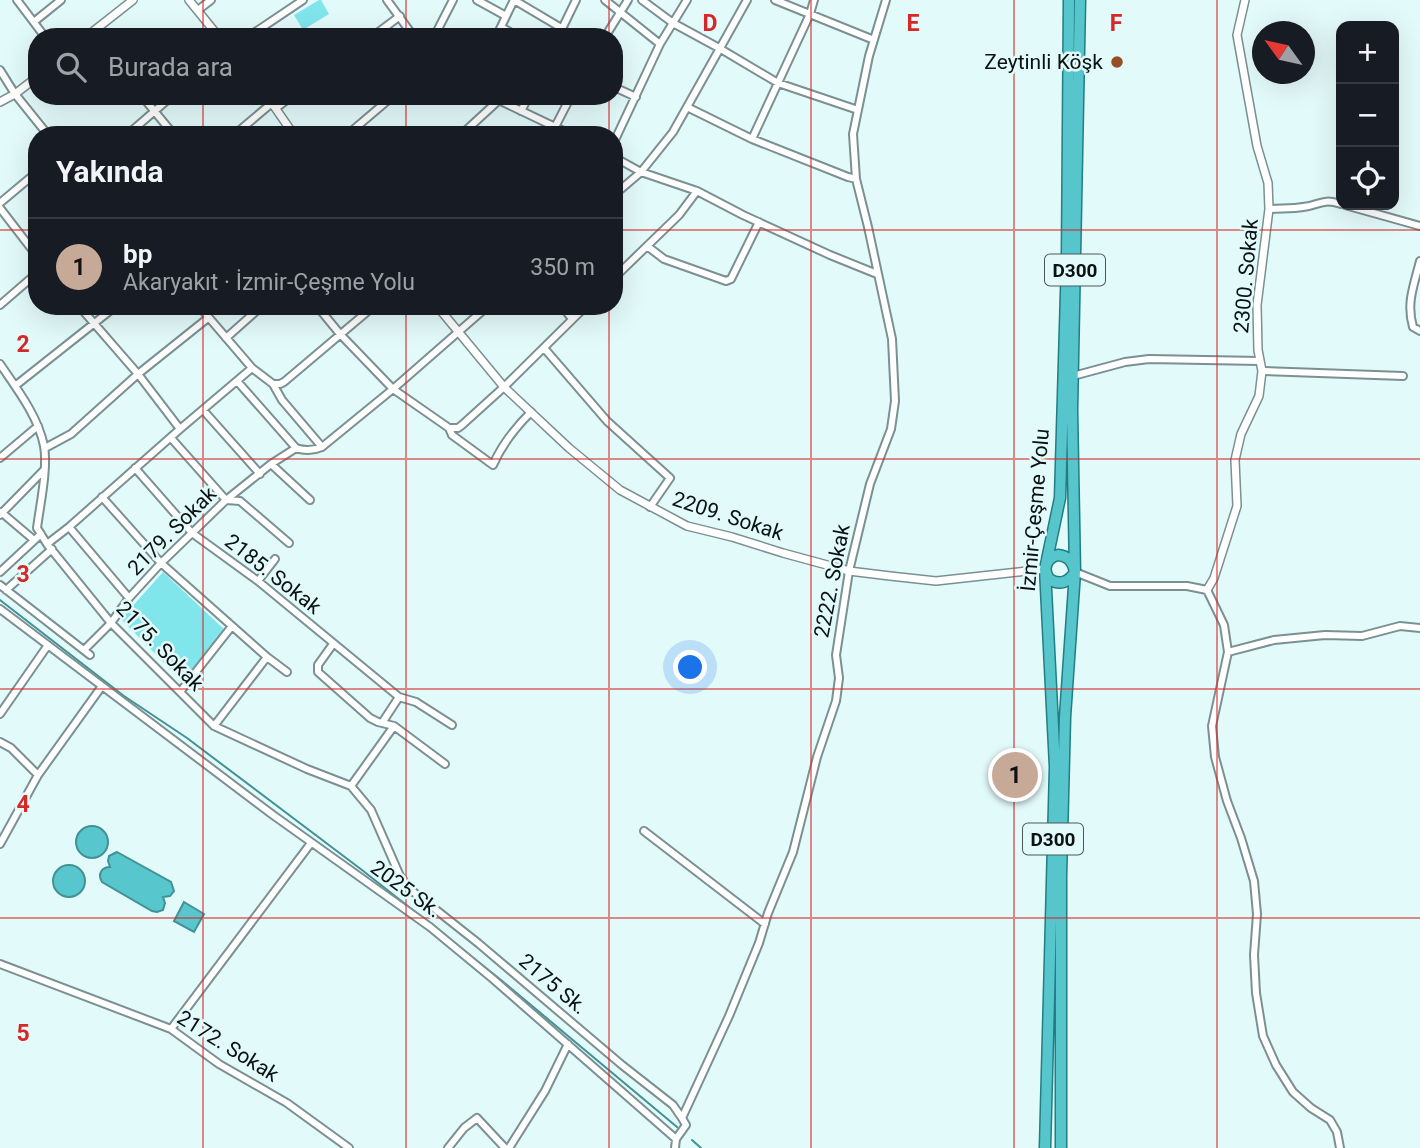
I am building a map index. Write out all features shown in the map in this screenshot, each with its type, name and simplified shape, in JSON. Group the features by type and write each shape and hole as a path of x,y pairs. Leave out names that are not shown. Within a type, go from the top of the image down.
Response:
{"highway":[{"name":"İzmir-Çeşme Yolu","path":"1044,1145 1055,766 1045,569 1060,498 1067,258 1069,0"},
{"name":"İzmir-Çeşme Yolu","path":"1061,1148 1061,877 1065,718 1075,572 1073,376 1080,0"},
{"path":"1058,555 1070,560 1075,572 1067,581 1058,583 1049,579 1045,569 1050,558 1058,555"}],"street":[{"path":"17,0 39,28"},
{"path":"35,21 61,0"},
{"path":"99,28 133,0"},
{"path":"189,0 212,28"},
{"path":"198,10 211,0"},
{"path":"261,28 303,0"},
{"path":"387,0 408,28"},
{"path":"439,28 453,0"},
{"path":"477,0 506,16"},
{"path":"501,27 514,0 561,28"},
{"path":"563,28 576,0"},
{"path":"606,0 660,44"},
{"path":"610,28 628,0"},
{"path":"642,0 673,23 778,83 858,110"},
{"path":"622,126 660,44 687,0"},
{"path":"623,187 641,172 673,132 747,0"},
{"path":"775,0 874,40"},
{"path":"752,139 814,0"},
{"name":"2222. Sokak","path":"674,1148 676,1139 686,1125 682,1118 729,1016 793,852 817,757 836,701 839,678 836,655 849,571 870,484 891,429 895,401 892,339 856,179 853,134 869,56 886,0"},
{"name":"2300. Sokak","path":"1207,590 1214,578 1237,506 1235,460 1241,434 1259,397 1262,371 1258,350 1257,305 1269,209 1268,183 1257,146 1237,35 1245,0"},
{"path":"384,28 400,16"},
{"path":"0,70 3,78 41,126"},
{"path":"1,103 28,84"},
{"path":"623,91 636,97"},
{"path":"149,105 166,126"},
{"path":"137,126 161,105"},
{"path":"244,126 268,105"},
{"path":"273,105 288,126"},
{"path":"358,126 382,105"},
{"path":"471,126 494,105"},
{"path":"509,105 553,126"},
{"path":"521,111 524,105"},
{"path":"556,126 566,105"},
{"path":"687,107 752,139 856,179"},
{"path":"623,162 641,172 697,191 830,255 877,274"},
{"path":"28,180 0,205 28,244"},
{"path":"623,269 679,215 697,191"},
{"path":"1269,209 1304,207 1320,201 1336,202"},
{"path":"1364,210 1420,226"},
{"path":"647,246 664,259 726,281 731,279 759,222"},
{"path":"1420,261 1410,302 1413,327 1420,331"},
{"path":"0,305 28,281"},
{"path":"86,315 138,374 180,429"},
{"path":"15,386 105,315"},
{"path":"206,315 252,368 273,384 282,400 322,447"},
{"path":"226,338 252,315"},
{"path":"324,315 393,389 449,428 452,435 493,465 510,434 531,412"},
{"path":"273,384 284,382 363,315"},
{"name":"2209. Sokak","path":"444,315 504,387 569,449 620,490 687,526 849,571 936,581 1045,569"},
{"path":"237,381 296,448 310,450 322,447 478,315"},
{"path":"569,315 572,319"},
{"path":"449,428 462,425 576,315"},
{"path":"45,448 71,434 138,374 208,318"},
{"path":"544,348 607,421 670,478 650,507"},
{"path":"1073,376 1125,362 1149,359 1261,361"},
{"name":"2175. Sokak","path":"0,364 38,426 45,448 37,528 111,623 214,726 351,786"},
{"path":"3,587 102,497 252,368"},
{"path":"1262,371 1403,376"},
{"path":"203,410 260,474"},
{"path":"0,458 38,426"},
{"path":"171,438 226,500 240,500 289,543"},
{"name":"2179. Sokak","path":"3,587 87,652 129,598 161,563 226,500 296,448"},
{"path":"271,464 310,500"},
{"name":"2185. Sokak","path":"135,468 192,533 258,581 399,697 416,702 452,725"},
{"path":"34,540 1,513 44,470"},
{"path":"102,497 161,563 287,672"},
{"path":"69,527 129,598"},
{"path":"0,572 41,534"},
{"path":"258,581 275,559"},
{"path":"1075,572 1110,586 1187,586 1207,590 1224,625 1228,652 1212,726 1215,757 1254,881 1257,914 1254,955 1256,993 1263,1036 1276,1065 1293,1092 1329,1120 1337,1132 1340,1148"},
{"name":"2025 Sk.","path":"0,608 311,843 430,927 494,979 676,1139"},
{"path":"180,692 232,626"},
{"path":"1228,652 1274,640 1325,635 1362,636 1400,626 1420,628"},
{"path":"333,644 318,665 318,672 370,718 394,726 445,764"},
{"path":"0,714 48,645"},
{"path":"214,726 267,657"},
{"path":"0,844 38,775 102,686"},
{"path":"382,723 399,697"},
{"path":"351,786 394,726"},
{"path":"0,742 11,748 38,775"},
{"name":"2175 Sk.","path":"351,786 371,810 400,876 411,890 673,1105 682,1118"},
{"path":"0,825 8,831"},
{"path":"644,831 765,924"},
{"path":"171,1029 311,843"},
{"name":"2172. Sokak","path":"0,964 171,1029 219,1064 287,1103 349,1148"},
{"path":"448,1148 464,1128 477,1118 507,1148 545,1091 568,1044"}],"shaded area":[{"path":"319,0 329,14 306,28 302,28 294,15"},
{"path":"163,572 226,631 183,682 121,619"},
{"path":"92,826 103,831 108,842 103,853 92,858 81,853 76,842 81,831"},
{"path":"117,852 171,882 174,891 170,896 163,897 163,910 152,911 102,882 101,872 110,867 109,856"},
{"path":"69,865 80,870 85,881 80,892 69,897 58,892 53,881 58,870"},
{"path":"184,902 204,914 194,932 174,921"}],"waterway":[{"path":"0,600 124,696 187,738 428,922"},
{"path":"443,934 677,1127"},
{"path":"692,1140 701,1148"}],"place":[{"name":"Zeytinli Köşk","path":"1117,62"},
{"name":"bp","path":"1015,775"}]}
